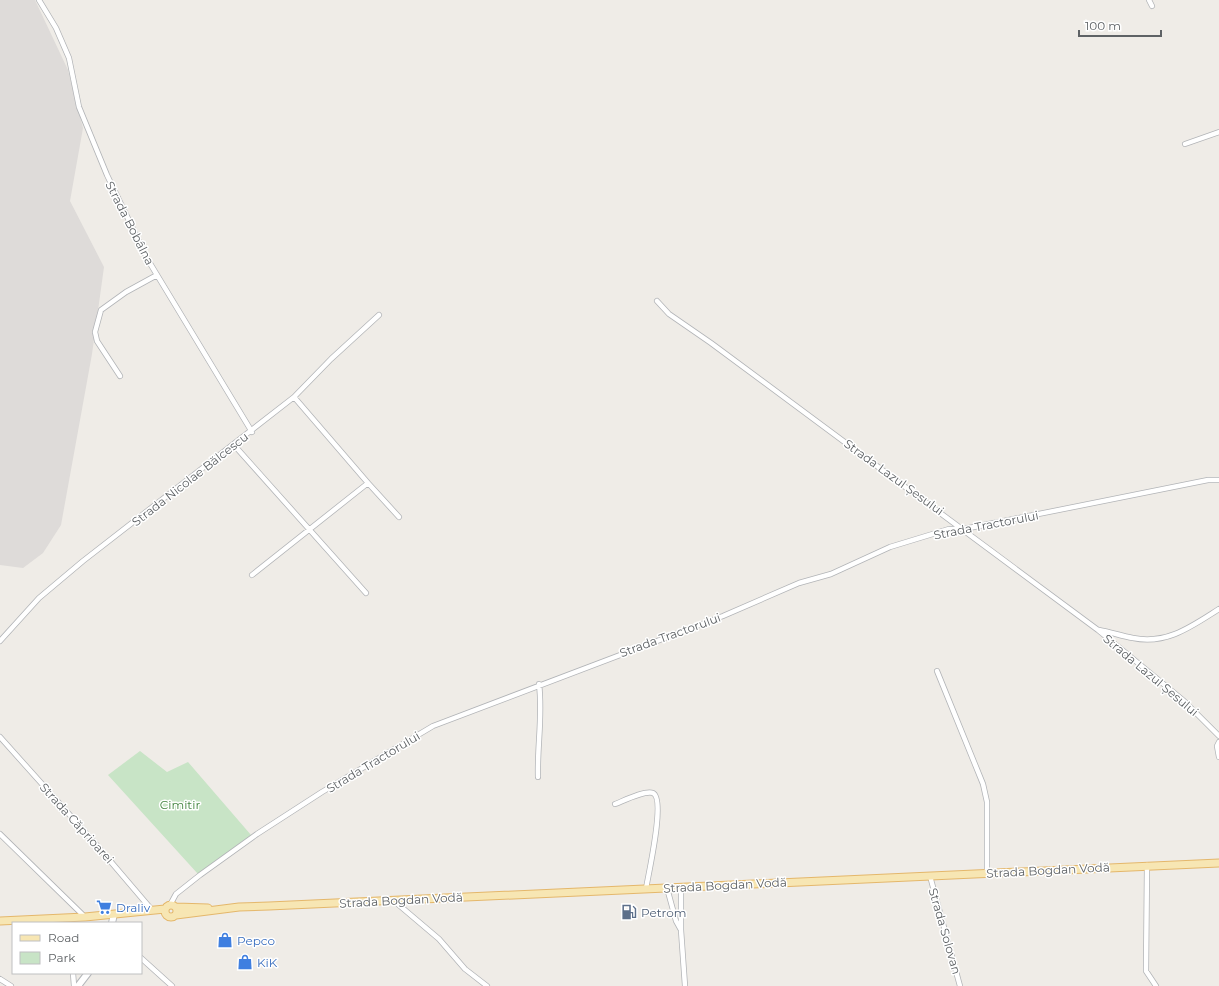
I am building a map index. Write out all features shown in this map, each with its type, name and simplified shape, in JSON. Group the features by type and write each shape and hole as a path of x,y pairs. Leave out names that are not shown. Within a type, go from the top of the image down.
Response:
{"main road":[{"name":"Strada Bogdan Vodă","path":"0,921 71,921 85,917 169,909 231,908 1219,863"},
{"name":"Strada Bogdan Vodă","path":"169,909 171,917 176,915 231,908"},
{"path":"169,909 177,910 176,915"}],"street":[{"name":"Strada Bobâlna","path":"39,0 56,28 69,58 79,107 107,175 148,260 252,432"},
{"path":"1149,0 1152,6"},
{"path":"1185,144 1219,132"},
{"path":"120,376 97,341 95,332 101,310 126,292 157,275"},
{"name":"Strada Lazul Șesului","path":"657,301 669,314 717,347 964,529 1052,598 1098,630 1184,700 1219,736"},
{"name":"Strada Nicolae Bălcescu","path":"0,641 39,598 83,561 252,432 294,397 331,359 379,315"},
{"path":"294,397 399,517"},
{"path":"234,445 366,593"},
{"name":"Strada Tractorului","path":"169,909 172,899 182,889 257,834 433,726 539,684 716,618 799,583 831,574 890,547 949,529 964,529 1208,480 1219,480"},
{"path":"252,575 368,483"},
{"path":"1098,630 1134,639 1158,639 1182,633 1219,609"},
{"path":"937,671 983,784 987,802 987,873"},
{"path":"538,777 537,750 541,702 539,684"},
{"name":"Strada Căprioarei","path":"0,737 94,842 152,910"},
{"path":"1219,742 1217,746 1219,757"},
{"path":"615,804 647,792 654,793 657,797 657,825 646,889"},
{"path":"0,834 85,917"},
{"path":"1147,866 1146,971 1156,986"},
{"name":"Strada Solovan","path":"930,876 960,986"},
{"path":"681,887 681,930 684,986"},
{"path":"667,888 676,921 681,930"},
{"path":"393,900 439,939 465,969 487,986"},
{"path":"112,922 114,914"},
{"path":"142,959 172,986"},
{"path":"74,974 74,986"},
{"path":"78,986 87,974"},
{"path":"0,979 11,986"}],"shaded area":[{"path":"0,0 35,0 68,70 83,128 70,201 104,267 92,354 61,525 43,553 23,568 0,565"}],"green space":[{"name":"Cimitir","path":"140,751 167,772 188,762 251,835 198,874 108,775"}],"place":[{"name":"Draliv","path":"104,907"},
{"name":"Petrom","path":"629,912"},
{"name":"Pepco","path":"225,940"},
{"name":"KiK","path":"245,962"}]}
